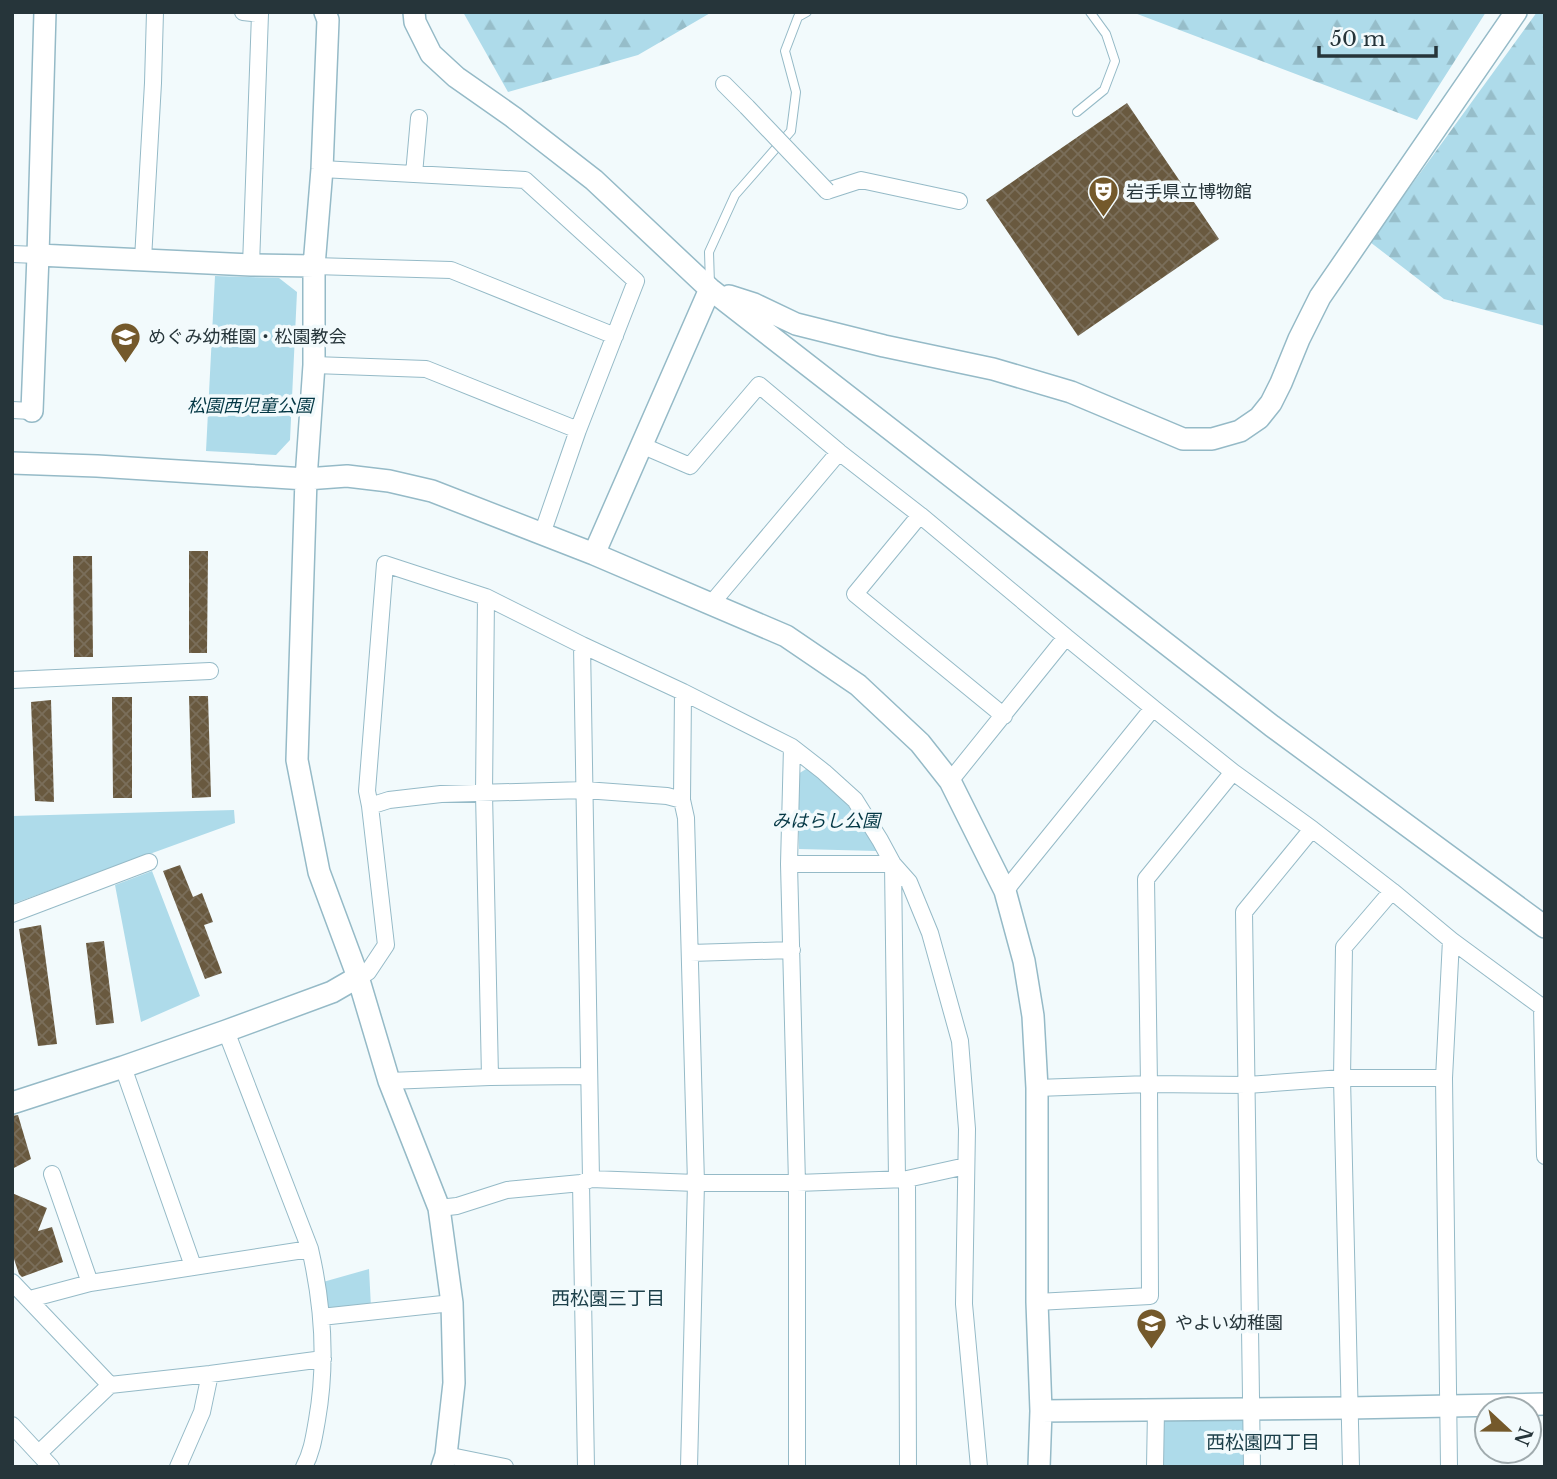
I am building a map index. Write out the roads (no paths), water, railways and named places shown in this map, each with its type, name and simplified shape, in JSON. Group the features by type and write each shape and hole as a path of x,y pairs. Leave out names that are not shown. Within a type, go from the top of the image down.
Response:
{"street":[{"path":"22,410 38,255 45,12"},
{"path":"143,259 155,12"},
{"path":"243,12 260,14 251,265"},
{"path":"325,12 328,20 322,169 314,266 314,365 306,479 297,760 319,872 358,977 389,1080 439,1208 452,1303 454,1383 444,1461 505,1467"},
{"path":"414,12 415,22 431,54 594,180 710,289 1272,726 1545,927"},
{"path":"710,289 754,304 796,324 992,369 1071,392 1182,439 1212,439 1240,431 1259,418 1271,403 1320,297 1516,12"},
{"path":"724,84 827,191 861,180 959,201"},
{"path":"414,174 419,118"},
{"path":"322,169 525,180 636,281 578,430 542,534"},
{"path":"12,254 251,265 451,270 615,337"},
{"path":"594,554 710,289"},
{"path":"314,365 426,369 578,430"},
{"path":"641,445 690,466 759,385 1233,772 1312,829 1451,940 1542,1007 1545,1156"},
{"path":"711,604 839,452"},
{"path":"12,463 306,479 347,476 389,481 432,491 594,554 786,636 858,685 919,743 950,781 1005,891 1024,961 1031,1005 1037,1088 1037,1302 1041,1411 1039,1467"},
{"path":"920,515 855,594 1004,716"},
{"path":"12,1103 123,1067 332,992 368,972 386,945 367,791 385,564 486,597 792,747 855,800 893,864 909,882 930,933 960,1041 967,1129 964,1304 979,1467"},
{"path":"486,597 484,793 490,1077"},
{"path":"950,781 1066,637"},
{"path":"582,645 589,1076 586,1181 586,1467"},
{"path":"12,680 210,671"},
{"path":"683,692 682,800 686,818 696,1183 690,1467"},
{"path":"1005,891 1153,708"},
{"path":"792,747 789,864 797,1183 797,1467"},
{"path":"1037,1302 1150,1296 1146,879 1233,772"},
{"path":"370,806 389,800 441,794 585,790 667,796 682,800"},
{"path":"1252,1467 1244,912 1312,829"},
{"path":"12,914 149,862"},
{"path":"789,864 893,864"},
{"path":"893,864 908,1467"},
{"path":"1351,1467 1342,1078 1344,947 1392,891"},
{"path":"1449,1467 1444,1078 1451,940"},
{"path":"690,953 792,950"},
{"path":"226,1031 310,1249 316,1276 323,1359 311,1454 304,1467"},
{"path":"123,1067 193,1266"},
{"path":"389,1080 589,1076"},
{"path":"1037,1088 1149,1084 1247,1085 1342,1078 1444,1078"},
{"path":"439,1208 457,1206 507,1190 586,1181 797,1183 902,1179 966,1166"},
{"path":"52,1174 90,1283"},
{"path":"30,1300 90,1283 310,1249"},
{"path":"12,1282 110,1385"},
{"path":"321,1318 452,1303"},
{"path":"40,1452 110,1385 323,1359"},
{"path":"178,1467 202,1412 210,1374"},
{"path":"1041,1411 1545,1404"},
{"path":"1155,1467 1156,1410"},
{"path":"12,1425 40,1452 51,1467"}],"lane":[{"path":"710,289 709,252 735,195 791,131 796,92 785,51 798,17 807,12"},
{"path":"1077,112 1104,90 1115,61 1106,34 1090,12"}],"place":[{"name":"岩手県立博物館","path":"1103,219"},
{"name":"めぐみ幼稚園・松園教会","path":"125,364"},
{"name":"やよい幼稚園","path":"1152,1350"}],"district":[{"name":"西松園三丁目","path":"608,1298"},
{"name":"西松園四丁目","path":"1263,1442"}],"park label":[{"name":"松園西児童公園","path":"250,406"},
{"name":"みはらし公園","path":"826,821"}]}
